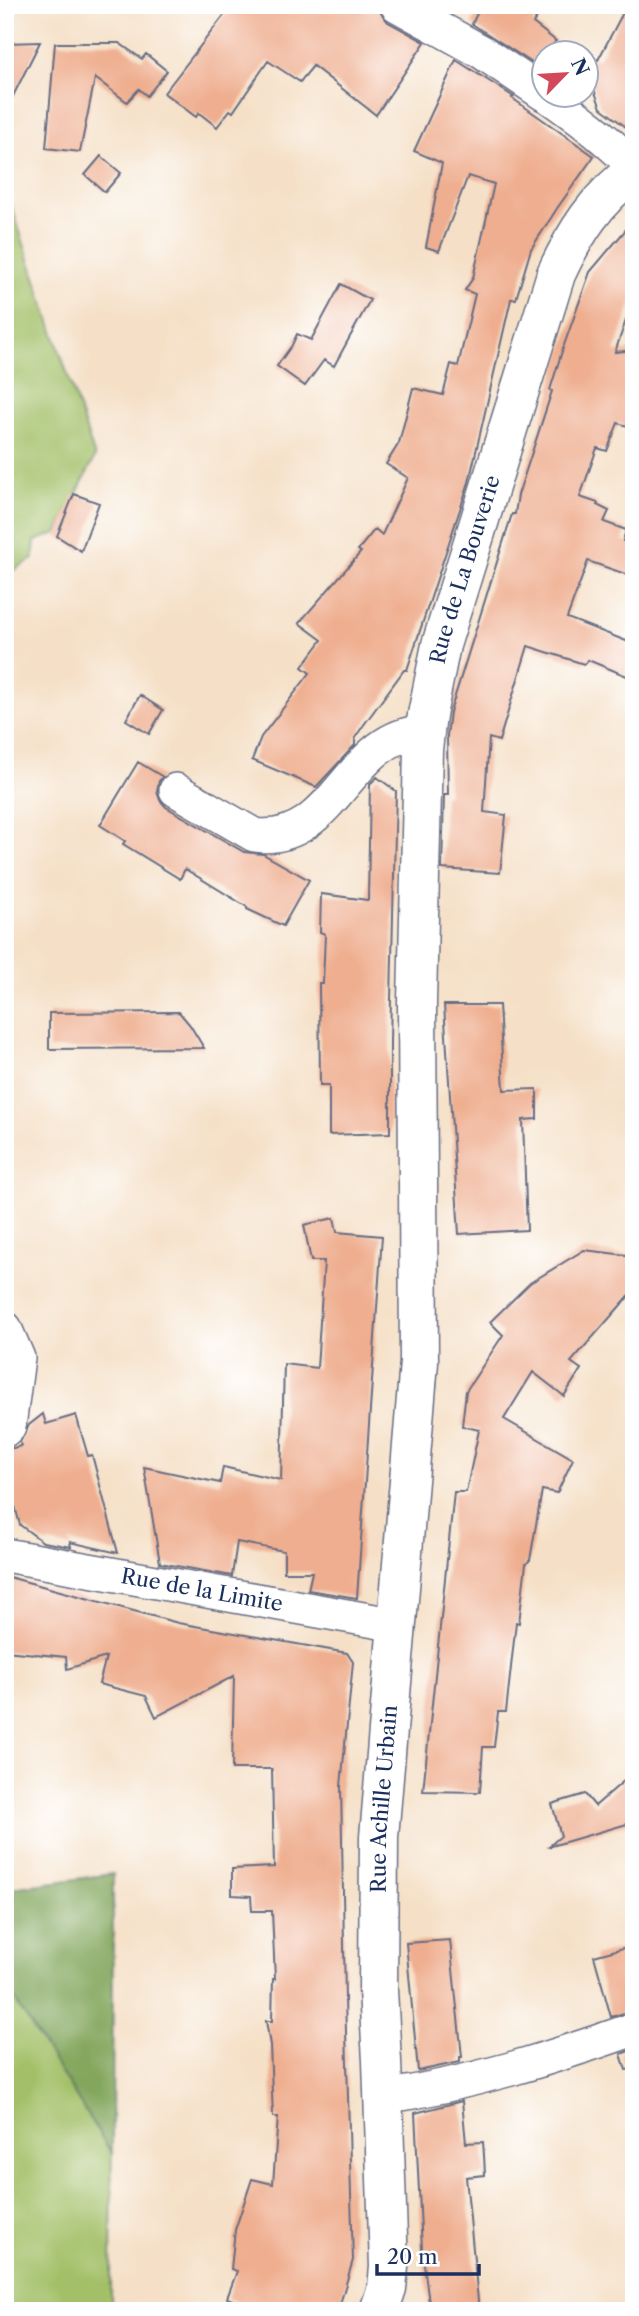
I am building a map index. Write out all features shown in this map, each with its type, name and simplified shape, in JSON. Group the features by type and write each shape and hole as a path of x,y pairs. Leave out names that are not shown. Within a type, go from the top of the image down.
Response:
{"street":[{"path":"397,5 482,52 530,84"},
{"path":"566,108 615,147 634,167"},
{"name":"Rue de La Bouverie","path":"419,1286 416,1002 424,732 435,670 556,274 576,235 597,206 619,182 634,173"},
{"path":"176,789 254,835 284,835 309,821 380,746 400,735 424,732"},
{"name":"Rue Achille Urbain","path":"379,2311 387,2288 389,2267 377,1898 382,1796 417,1395 419,1286"},
{"path":"5,1328 18,1358 9,1426 5,1430"},
{"name":"Rue de la Limite","path":"5,1555 397,1625"},
{"path":"383,2097 452,2084 548,2059 634,2029"}],"green space":[{"path":"5,187 95,457 57,533 35,541 33,559 5,575"},
{"path":"113,1874 111,2311 5,2311 5,1889"},
{"path":"113,1874 112,2154 15,2000 5,1995 5,1889"}],"building":[{"path":"232,5 369,5 380,12 388,22 425,42 376,115 313,66 300,82 268,61 233,112 230,110 217,127 199,113 196,117 164,93"},
{"path":"481,5 545,5 533,23 552,38 530,38 530,61 472,24"},
{"path":"627,5 634,5 634,133 601,108 600,56"},
{"path":"40,42 5,112 5,43"},
{"path":"55,43 119,43 142,59 146,54 167,71 147,96 139,89 127,102 95,78 80,152 46,148"},
{"path":"456,60 514,97 512,98 594,156 531,249 516,299 511,299 469,482 407,670 404,670 363,726 355,738 355,745 316,787 252,760 261,737 310,673 302,667 322,640 299,623 361,552 358,550 375,529 382,535 408,478 386,464 399,443 413,388 443,395 451,364 458,366 475,294 465,290 473,278 494,184 468,176 439,251 426,247 442,163 414,151"},
{"path":"101,156 121,173 105,192 85,175"},
{"path":"634,220 634,297 615,352 634,350 634,428 618,423 607,451 597,448 580,497 598,503 597,505 609,511 604,522 626,530 623,541 634,544 634,577 588,561 567,618 634,644 634,679 588,660 584,664 528,646 499,741 489,738 484,812 506,815 500,873 442,869 444,795 448,795 447,736 450,712 512,514 515,514 518,495 563,348 590,272"},
{"path":"341,284 370,300 334,366 324,360 305,386 277,366 297,334 311,340"},
{"path":"74,494 99,503 81,551 57,536"},
{"path":"140,695 163,710 149,734 126,720"},
{"path":"138,762 163,777 159,781 157,791 166,807 244,852 263,854 309,880 283,926 247,909 185,869 180,879 123,844 125,841 100,825"},
{"path":"377,777 396,791 390,1133 329,1135 329,1085 320,1085 319,983 323,983 325,934 320,932 321,894 368,900 370,784"},
{"path":"444,1005 499,1005 504,1090 537,1089 537,1119 523,1120 527,1230 459,1234"},
{"path":"179,1012 204,1048 49,1049 49,1013"},
{"path":"334,1218 337,1232 382,1236 357,1598 308,1590 312,1572 284,1572 284,1551 237,1542 232,1576 160,1563 144,1467 220,1483 223,1467 281,1480 284,1364 317,1368 324,1261 311,1261 304,1225"},
{"path":"584,1250 634,1256 634,1290 571,1362 581,1369 564,1396 533,1372 504,1419 573,1459 557,1493 542,1490 530,1560 526,1564 519,1623 516,1622 506,1712 498,1712 494,1747 483,1747 480,1792 423,1791 454,1492 466,1492 479,1430 462,1426 466,1391 503,1335 490,1322 530,1283"},
{"path":"43,1414 46,1424 76,1415 88,1456 92,1455 118,1553 70,1542 71,1547 43,1542 20,1525 5,1468 5,1450 21,1446 20,1442 29,1425"},
{"path":"5,1576 178,1623 347,1653 353,1662 341,1786 353,2260 338,2311 242,2311 243,2304 227,2298 237,2271 231,2269 235,2230 252,2179 273,2184 278,2117 273,2117 270,2045 266,2021 272,2021 275,1979 272,1911 252,1911 251,1896 232,1895 232,1869 274,1867 272,1769 232,1769 234,1676 156,1717 146,1696 99,1684 106,1657 67,1669 66,1657 5,1651"},
{"path":"634,1772 634,1822 548,1847 561,1836 552,1804 585,1794 595,1806"},
{"path":"450,1940 462,2057 460,2062 418,2071 406,1943"},
{"path":"634,1945 634,2010 611,2017 594,1956"},
{"path":"634,2049 634,2069 626,2070 621,2054"},
{"path":"462,2101 466,2143 483,2142 485,2175 466,2177 479,2311 430,2311 422,2249 415,2113"}]}
